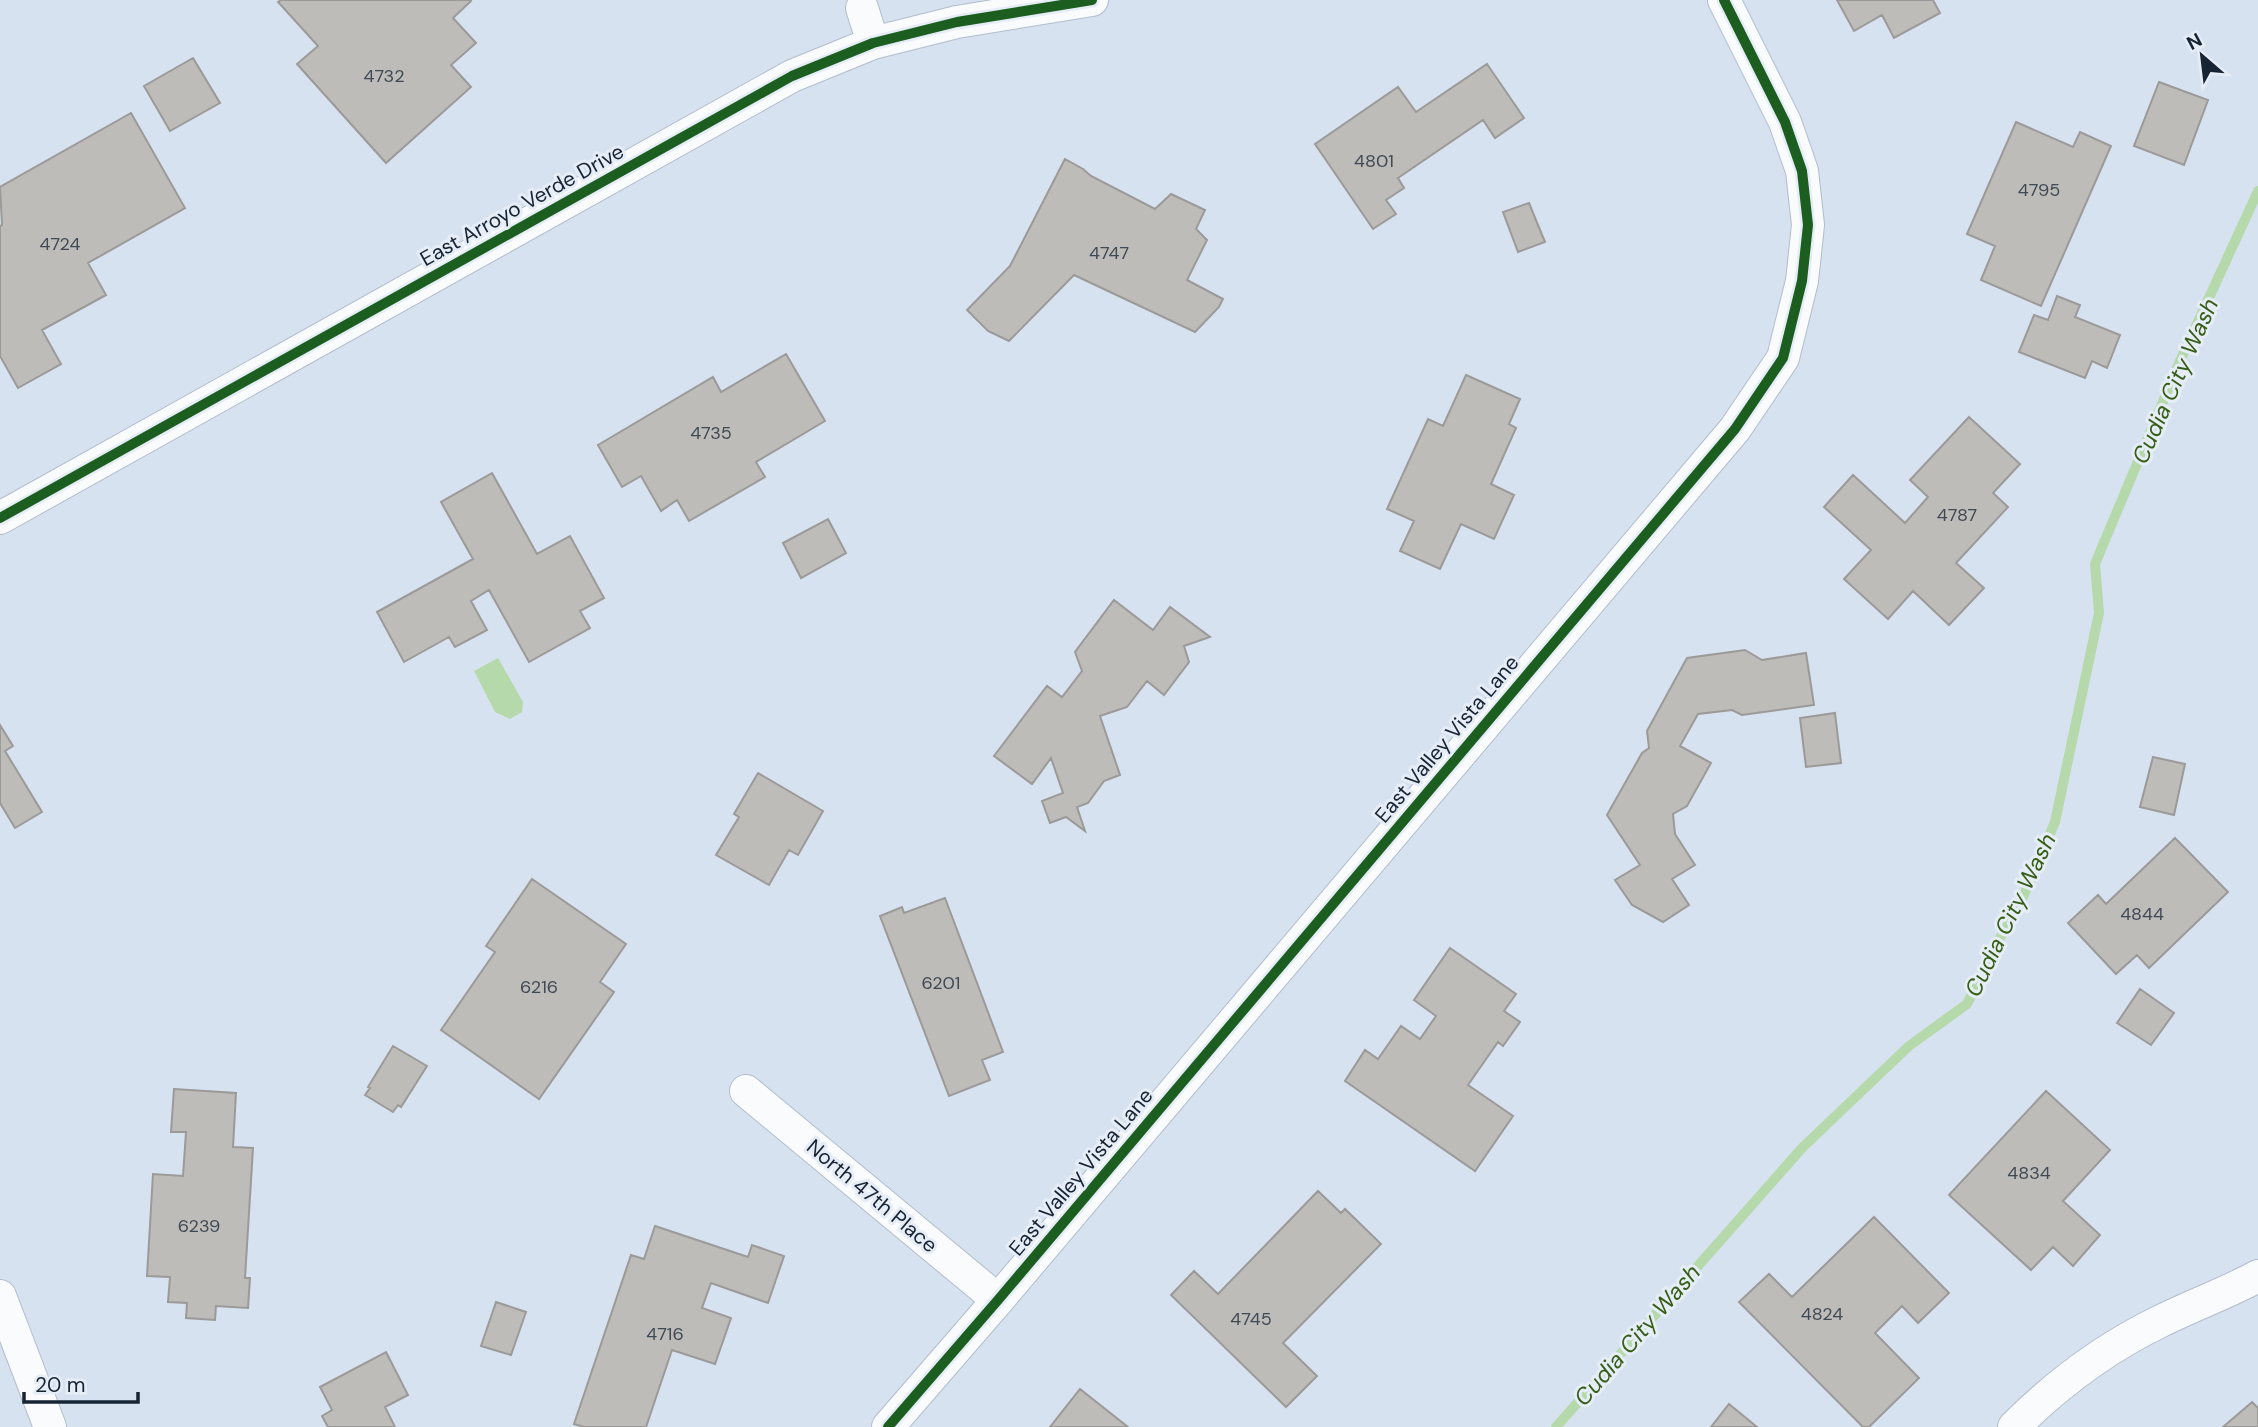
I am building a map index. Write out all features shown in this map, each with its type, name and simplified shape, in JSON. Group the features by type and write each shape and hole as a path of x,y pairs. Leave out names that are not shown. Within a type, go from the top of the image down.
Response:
{"street":[{"name":"East Arroyo Verde Drive","path":"0,518 792,76 873,43 957,22 1092,0"},
{"name":"East Valley Vista Lane","path":"888,1427 1735,429 1783,358 1803,270 1808,225 1802,172 1785,122 1724,0"},
{"path":"862,8 873,43"},
{"name":"North 47th Place","path":"746,1091 998,1300"},
{"path":"2014,1427 2060,1385 2123,1342 2161,1321 2258,1276"},
{"path":"0,1296 50,1427"}],"shaded area":[{"path":"498,658 523,702 522,712 510,719 495,712 474,671"}],"building":[{"path":"470,0 453,18 476,43 451,65 471,87 386,163 297,64 318,46 278,2"},
{"path":"1837,0 1933,0 1940,13 1894,38 1882,15 1854,31"},
{"path":"193,58 220,103 170,131 144,86"},
{"path":"1487,64 1524,118 1495,138 1483,120 1398,178 1404,188 1386,200 1396,214 1373,229 1315,144 1398,87 1416,112"},
{"path":"2159,82 2208,100 2184,165 2134,146"},
{"path":"131,113 185,208 88,263 106,295 42,330 61,364 18,388 0,356 0,187"},
{"path":"2016,122 2073,147 2080,132 2111,146 2041,306 1981,280 1995,246 1967,234"},
{"path":"1065,159 1091,176 1155,209 1171,194 1205,210 1196,229 1207,240 1187,280 1223,299 1219,307 1195,332 1074,275 1009,341 988,331 967,310 1010,266"},
{"path":"1529,203 1545,242 1518,252 1503,212"},
{"path":"2057,296 2080,305 2075,317 2120,335 2107,368 2092,361 2085,378 2019,352 2034,315 2048,320"},
{"path":"786,354 825,421 756,462 765,477 689,521 677,500 661,511 641,476 622,487 598,445 713,377 721,392"},
{"path":"1466,375 1520,399 1509,424 1516,428 1491,484 1514,495 1494,539 1461,524 1440,569 1400,551 1414,521 1387,509 1428,419 1443,426"},
{"path":"1969,417 2020,464 1993,493 2008,507 1956,563 1984,588 1949,625 1913,591 1888,619 1844,579 1871,550 1824,507 1853,475 1905,523 1928,497 1910,480"},
{"path":"492,473 537,554 570,536 604,598 580,611 590,628 529,662 489,590 471,601 487,630 455,647 449,637 404,662 377,612 473,559 441,502"},
{"path":"828,519 846,553 801,578 783,543"},
{"path":"1114,600 1153,630 1170,607 1210,637 1184,646 1189,662 1164,695 1147,681 1127,707 1100,716 1120,775 1104,781 1088,803 1077,807 1085,831 1066,817 1050,823 1042,801 1063,793 1051,758 1032,784 994,756 1047,686 1062,697 1082,671 1075,652"},
{"path":"1745,650 1762,660 1806,653 1814,705 1742,715 1732,710 1698,714 1680,746 1711,763 1687,806 1673,814 1675,834 1695,865 1672,879 1689,905 1663,922 1632,905 1615,880 1640,865 1607,815 1642,753 1649,748 1647,731 1687,658"},
{"path":"1835,713 1841,763 1806,767 1800,718"},
{"path":"0,725 13,746 5,751 42,812 15,828 0,803"},
{"path":"2153,757 2185,764 2174,815 2140,807"},
{"path":"758,773 823,811 798,855 789,850 769,885 716,855 739,817 734,814"},
{"path":"2175,838 2228,892 2149,968 2137,955 2116,974 2068,923 2098,895 2106,904"},
{"path":"532,879 626,944 600,982 614,992 539,1099 441,1030 495,952 486,946"},
{"path":"945,898 1003,1052 982,1060 990,1080 949,1096 880,916 902,907 904,913"},
{"path":"1450,948 1516,994 1504,1011 1520,1022 1503,1046 1498,1042 1468,1085 1513,1116 1475,1171 1345,1081 1365,1050 1378,1059 1401,1026 1420,1039 1436,1016 1414,1000"},
{"path":"2140,989 2174,1013 2151,1045 2117,1023"},
{"path":"393,1046 427,1066 401,1107 398,1105 393,1112 365,1095"},
{"path":"174,1089 236,1093 233,1147 253,1148 245,1278 250,1278 248,1308 216,1306 215,1320 186,1318 187,1303 168,1302 170,1277 147,1276 153,1174 183,1176 186,1132 171,1132"},
{"path":"2046,1091 2110,1150 2063,1201 2100,1235 2073,1266 2053,1247 2031,1270 1949,1195"},
{"path":"1318,1191 1341,1213 1345,1209 1381,1244 1283,1343 1317,1376 1286,1407 1171,1295 1194,1271 1218,1294"},
{"path":"1874,1217 1949,1293 1918,1323 1902,1306 1875,1333 1919,1378 1869,1427 1863,1427 1739,1302 1769,1274 1792,1297"},
{"path":"655,1226 748,1257 752,1245 784,1256 768,1303 711,1283 702,1308 731,1318 715,1364 672,1350 646,1427 584,1427 574,1424 631,1255 644,1259"},
{"path":"496,1302 526,1312 511,1355 481,1346"},
{"path":"386,1352 408,1395 385,1407 395,1427 328,1427 322,1416 332,1410 320,1387"},
{"path":"1080,1389 1128,1427 1050,1427"},
{"path":"2252,1402 2258,1408 2258,1427 2223,1427"},
{"path":"1729,1404 1757,1427 1711,1427"}],"waterway":[{"name":"Cudia City Wash","path":"1556,1427 1802,1148 1909,1046 1967,1004 1994,948 2020,904 2055,822 2099,613 2095,564 2180,361 2258,191"}],"cycle path":[{"path":"0,518 792,76 873,43 957,22 1092,0"},
{"path":"888,1427 1735,429 1783,358 1802,281 1808,225 1802,171 1785,122 1724,0"}]}
